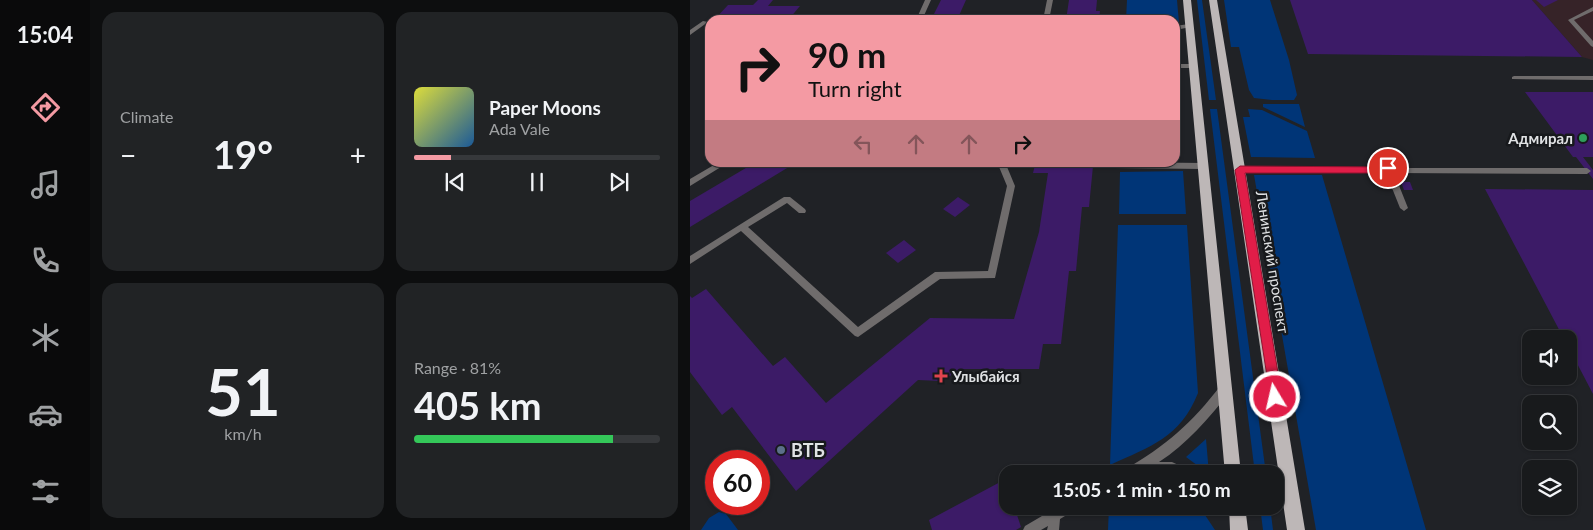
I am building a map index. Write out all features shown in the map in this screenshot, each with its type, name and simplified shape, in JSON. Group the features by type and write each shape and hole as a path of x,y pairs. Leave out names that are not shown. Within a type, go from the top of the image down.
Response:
{"main road":[{"path":"1187,0 1203,166 1203,218 1225,389 1232,465"},
{"name":"Ленинский проспект","path":"1213,0 1296,530"}],"lane":[{"path":"921,15 928,0"},
{"path":"1047,15 1050,0"},
{"path":"1593,9 1571,20 1593,45"},
{"path":"690,33 705,22"},
{"path":"1180,27 1190,26"},
{"path":"1180,66 1193,66"},
{"path":"1514,78 1593,78"},
{"path":"1382,153 1404,208"},
{"path":"1180,166 1203,166"},
{"path":"690,183 717,167"},
{"path":"742,227 858,333 938,275 992,275 1011,186 1004,167"},
{"path":"1240,170 1587,171"},
{"path":"690,260 787,199 802,211"},
{"path":"1144,465 1186,435 1202,420 1225,389"},
{"path":"1029,530 1055,515"},
{"path":"1053,530 1055,515"}],"shaded area":[{"path":"1127,0 1177,0 1178,15 1126,15"},
{"path":"1197,0 1202,0 1216,100 1209,100"},
{"path":"1224,0 1270,0 1289,60 1297,95 1294,100 1254,98 1249,90 1239,47 1231,47"},
{"path":"1532,0 1593,0 1593,60 1582,57"},
{"path":"1263,104 1299,104 1305,127 1263,107"},
{"path":"1210,109 1217,109 1265,465 1254,465"},
{"path":"1248,109 1262,110 1307,131 1315,158 1251,157 1243,117 1250,117"},
{"path":"1183,171 1186,214 1119,214 1120,172"},
{"path":"1254,175 1322,175 1426,530 1316,530"},
{"path":"1118,225 1187,225 1198,393 1191,408 1173,431 1151,446 1110,465"},
{"path":"1206,439 1208,465 1197,465 1186,457"},
{"path":"714,515 727,515 738,530 701,530 709,518"},
{"path":"1109,515 1205,515 1215,530 1108,530"},
{"path":"1261,515 1271,515 1273,530 1263,530"}],"building":[{"path":"758,0 773,0 768,6 800,6 792,15 719,15 728,5 753,5"},
{"path":"941,0 966,0 959,15 934,15"},
{"path":"1069,0 1097,0 1096,11 1100,11 1100,15 1067,15"},
{"path":"1290,0 1532,0 1582,57 1308,54"},
{"path":"1536,0 1558,0 1544,7"},
{"path":"1525,92 1593,92 1593,157 1583,157 1593,170 1593,179 1576,157 1573,157"},
{"path":"748,167 789,167 690,227 690,201"},
{"path":"1034,167 1093,167 1089,207 1082,207 1076,271 1069,271 1061,344 1043,344 1039,369 963,369 940,381 918,380 796,491 770,457 770,450 765,450 732,407 722,415 690,372 690,296 692,298 706,289 773,366 785,357 826,403 930,318 1014,319 1039,232 1048,173 1033,173"},
{"path":"1401,182 1410,182 1413,190 1404,190"},
{"path":"1485,189 1593,190 1593,394 1577,363 1577,330 1559,330"},
{"path":"958,197 970,205 955,217 943,209"},
{"path":"904,240 916,250 898,263 886,253"},
{"path":"999,483 999,515 1017,515 1021,527 1016,530 932,530 929,520"}],"place":[{"name":"Адмирал","path":"1583,138"},
{"name":"Улыбайся","path":"941,376"},
{"name":"ВТБ","path":"781,450"}],"route":[{"path":"1275,397 1240,170 1389,171 1388,168"}]}
